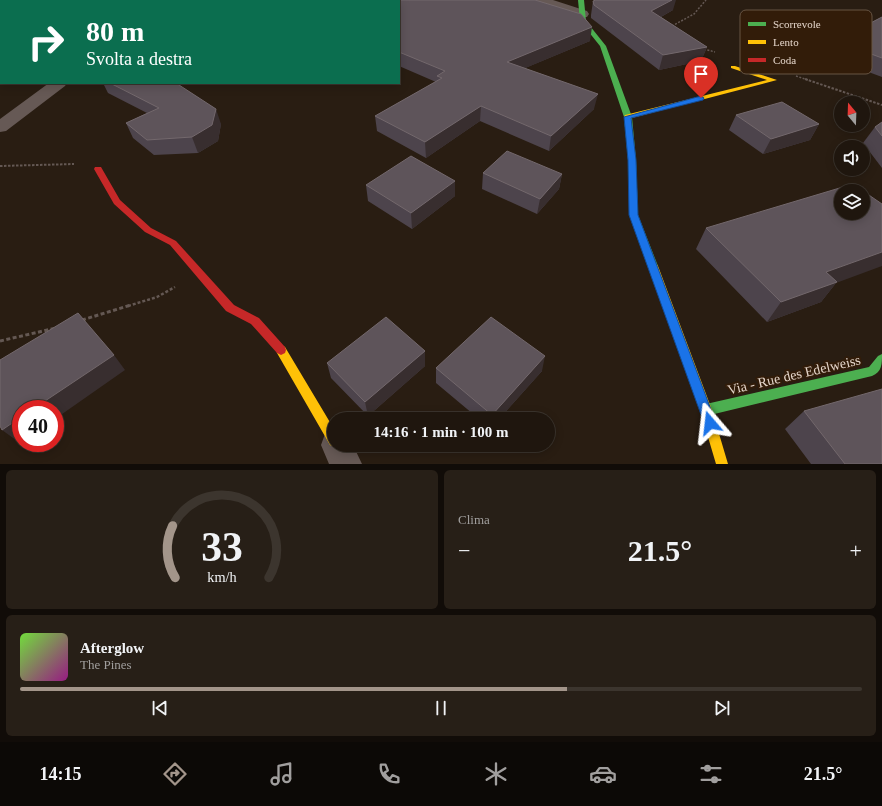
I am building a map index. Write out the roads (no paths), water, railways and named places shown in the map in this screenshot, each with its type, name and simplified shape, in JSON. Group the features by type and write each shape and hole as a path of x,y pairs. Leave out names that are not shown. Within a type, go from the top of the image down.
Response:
{"street":[{"path":"540,0 582,14"},
{"path":"582,0 580,2 583,21 603,46 628,117 632,160 634,215 706,410 722,464"},
{"path":"732,67 740,69"},
{"path":"628,117 774,80 755,74"},
{"path":"0,127 57,84"},
{"path":"98,169 117,202 148,230 173,243 230,308 255,321 284,353 327,429"},
{"name":"Via - Rue des Edelweiss","path":"706,410 872,372 882,359"},
{"path":"340,452 346,464"}]}
